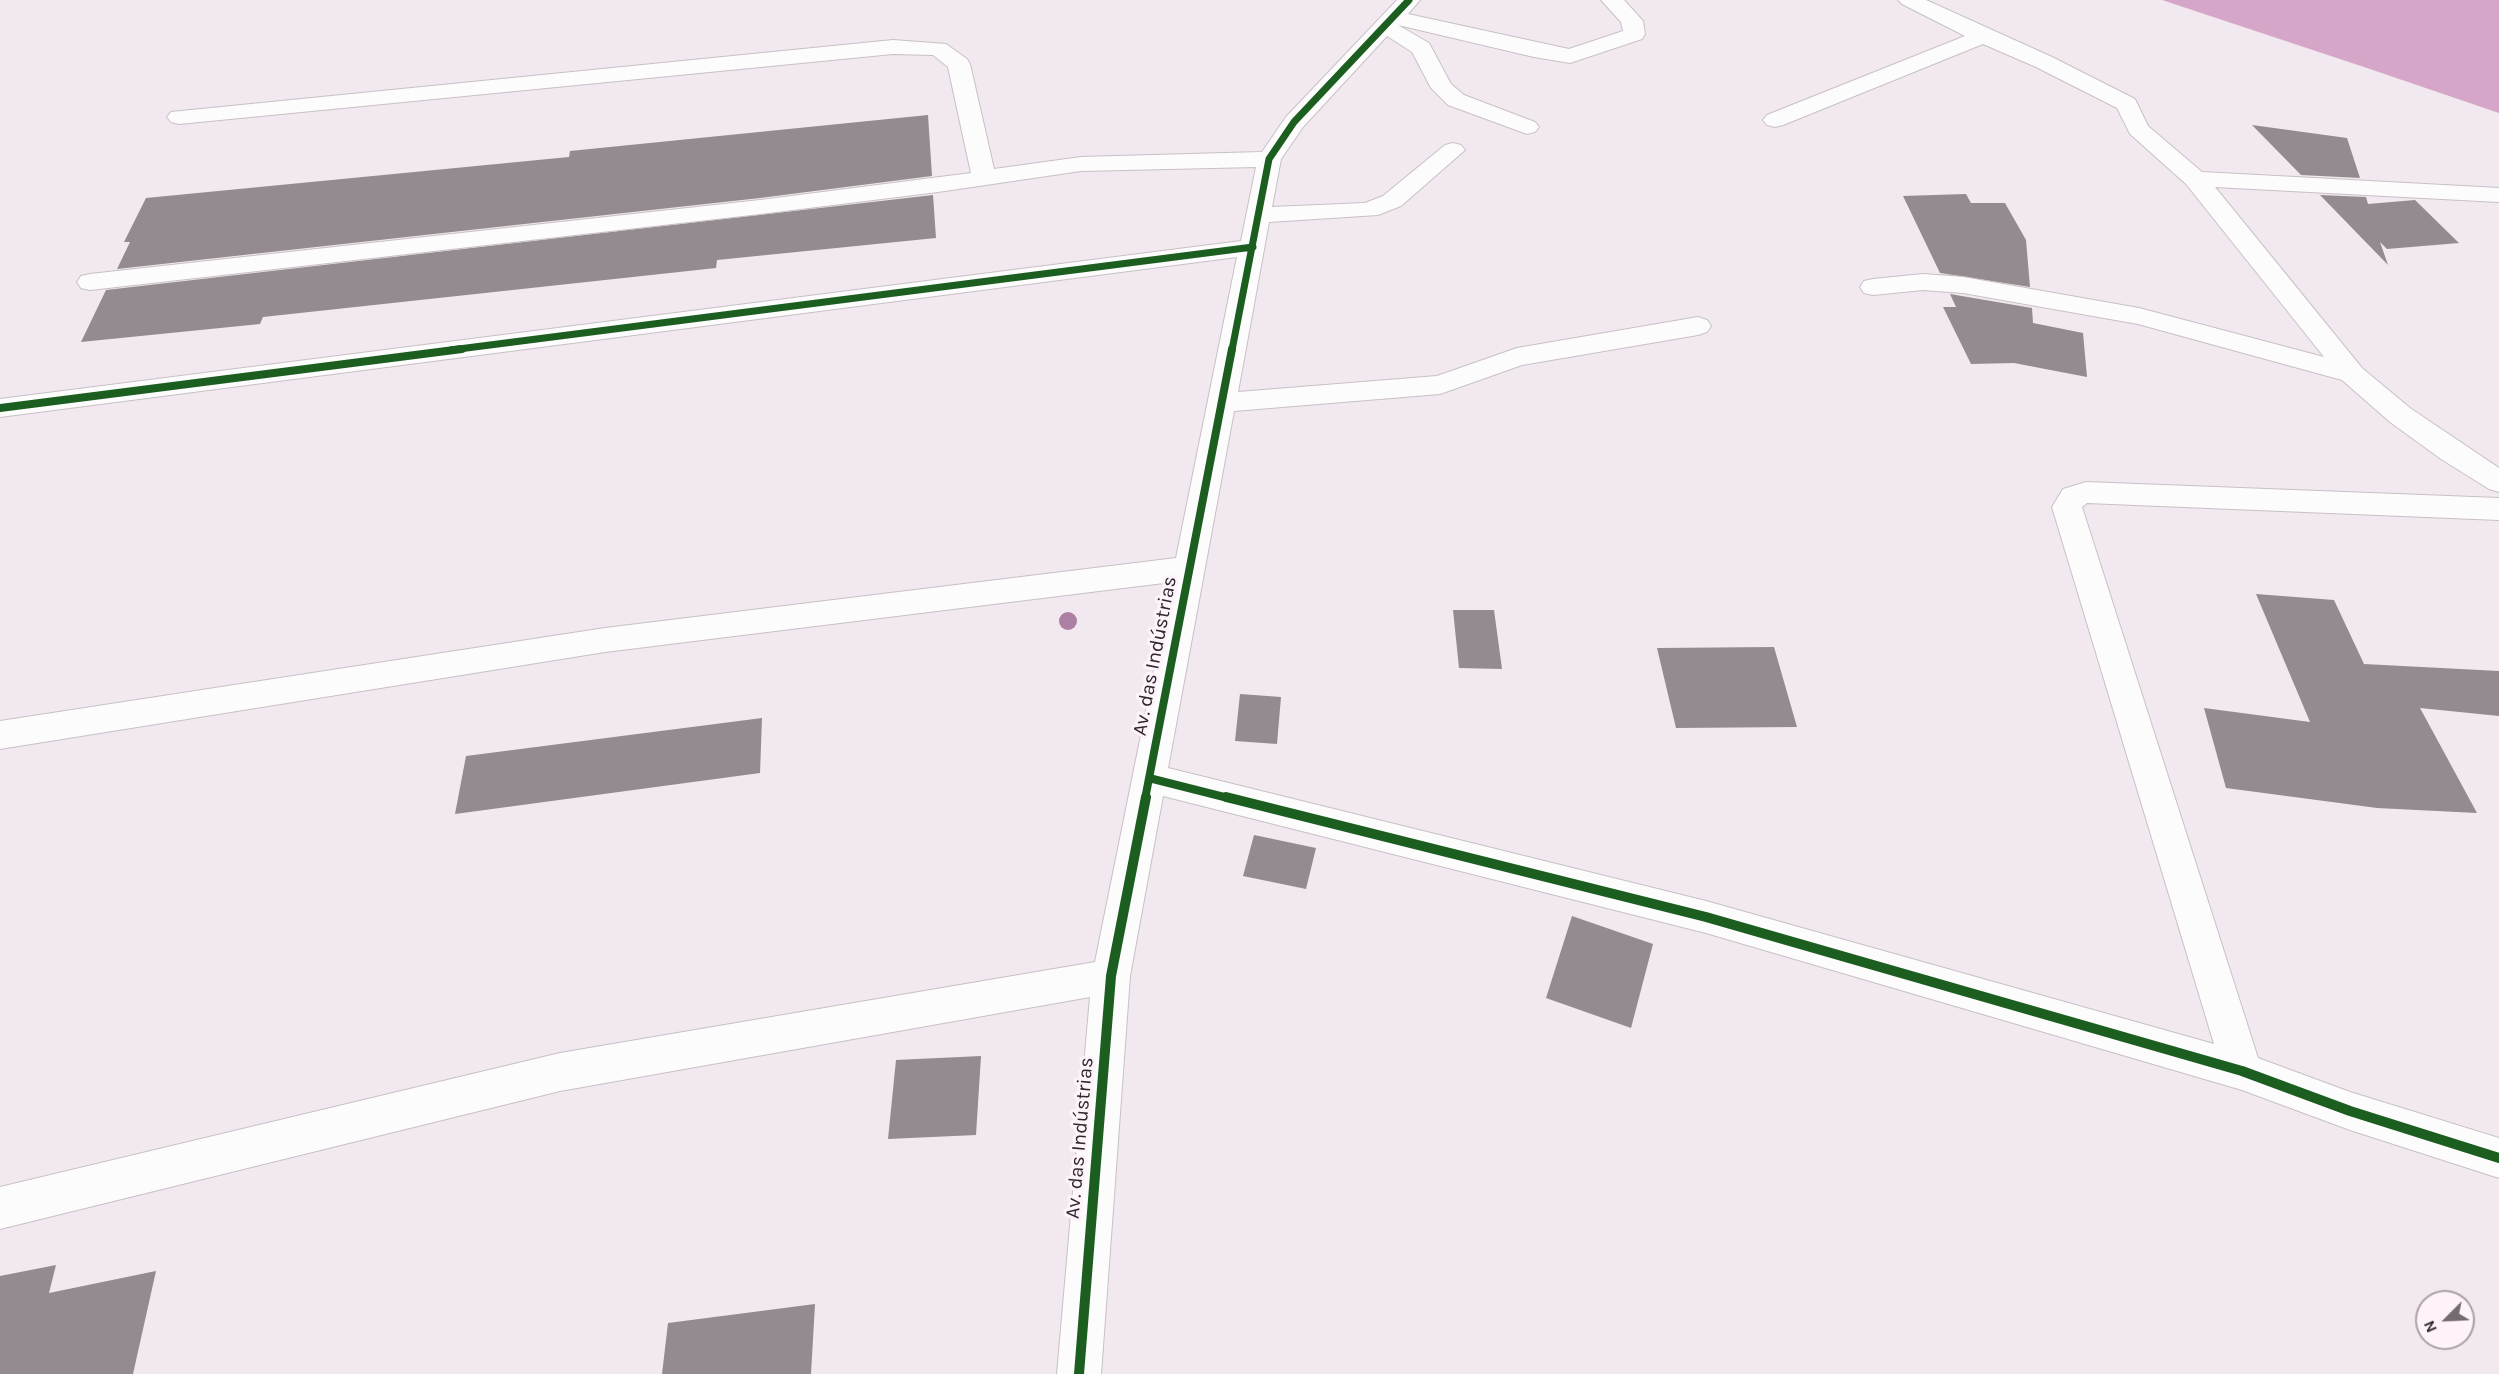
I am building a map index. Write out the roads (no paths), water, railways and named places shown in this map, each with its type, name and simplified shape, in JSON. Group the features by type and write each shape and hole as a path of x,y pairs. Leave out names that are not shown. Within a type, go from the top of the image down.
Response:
{"street":[{"path":"1396,14 1534,50 1570,56 1634,34 1632,21 1612,0"},
{"path":"1909,0 1983,36 2044,62 2127,104 2138,129 2195,179 2352,374 2400,415 2451,452 2499,482"},
{"path":"1396,14 1421,48 1442,88 1456,100 1527,127"},
{"name":"Av. das Indústrias","path":"1079,1374 1111,976 1269,159 1294,122 1396,14"},
{"path":"1775,120 1983,36"},
{"path":"179,117 893,47 938,49 960,64 984,178"},
{"path":"1259,215 1369,210 1392,201 1453,150"},
{"path":"90,282 760,207 1081,164 1269,159"},
{"path":"2195,179 2499,195"},
{"path":"0,408 1253,247"},
{"path":"1873,287 1923,282 1963,285 2139,316 2352,374"},
{"path":"1223,403 1432,386 1477,373 1517,357 1698,326"},
{"path":"2241,1071 2067,507 2074,496 2086,492 2499,509"},
{"path":"0,735 605,640 1191,568"},
{"path":"1149,778 1706,916 2241,1071 2350,1111 2499,1158"},
{"path":"0,1208 560,1072 1111,976"}]}
